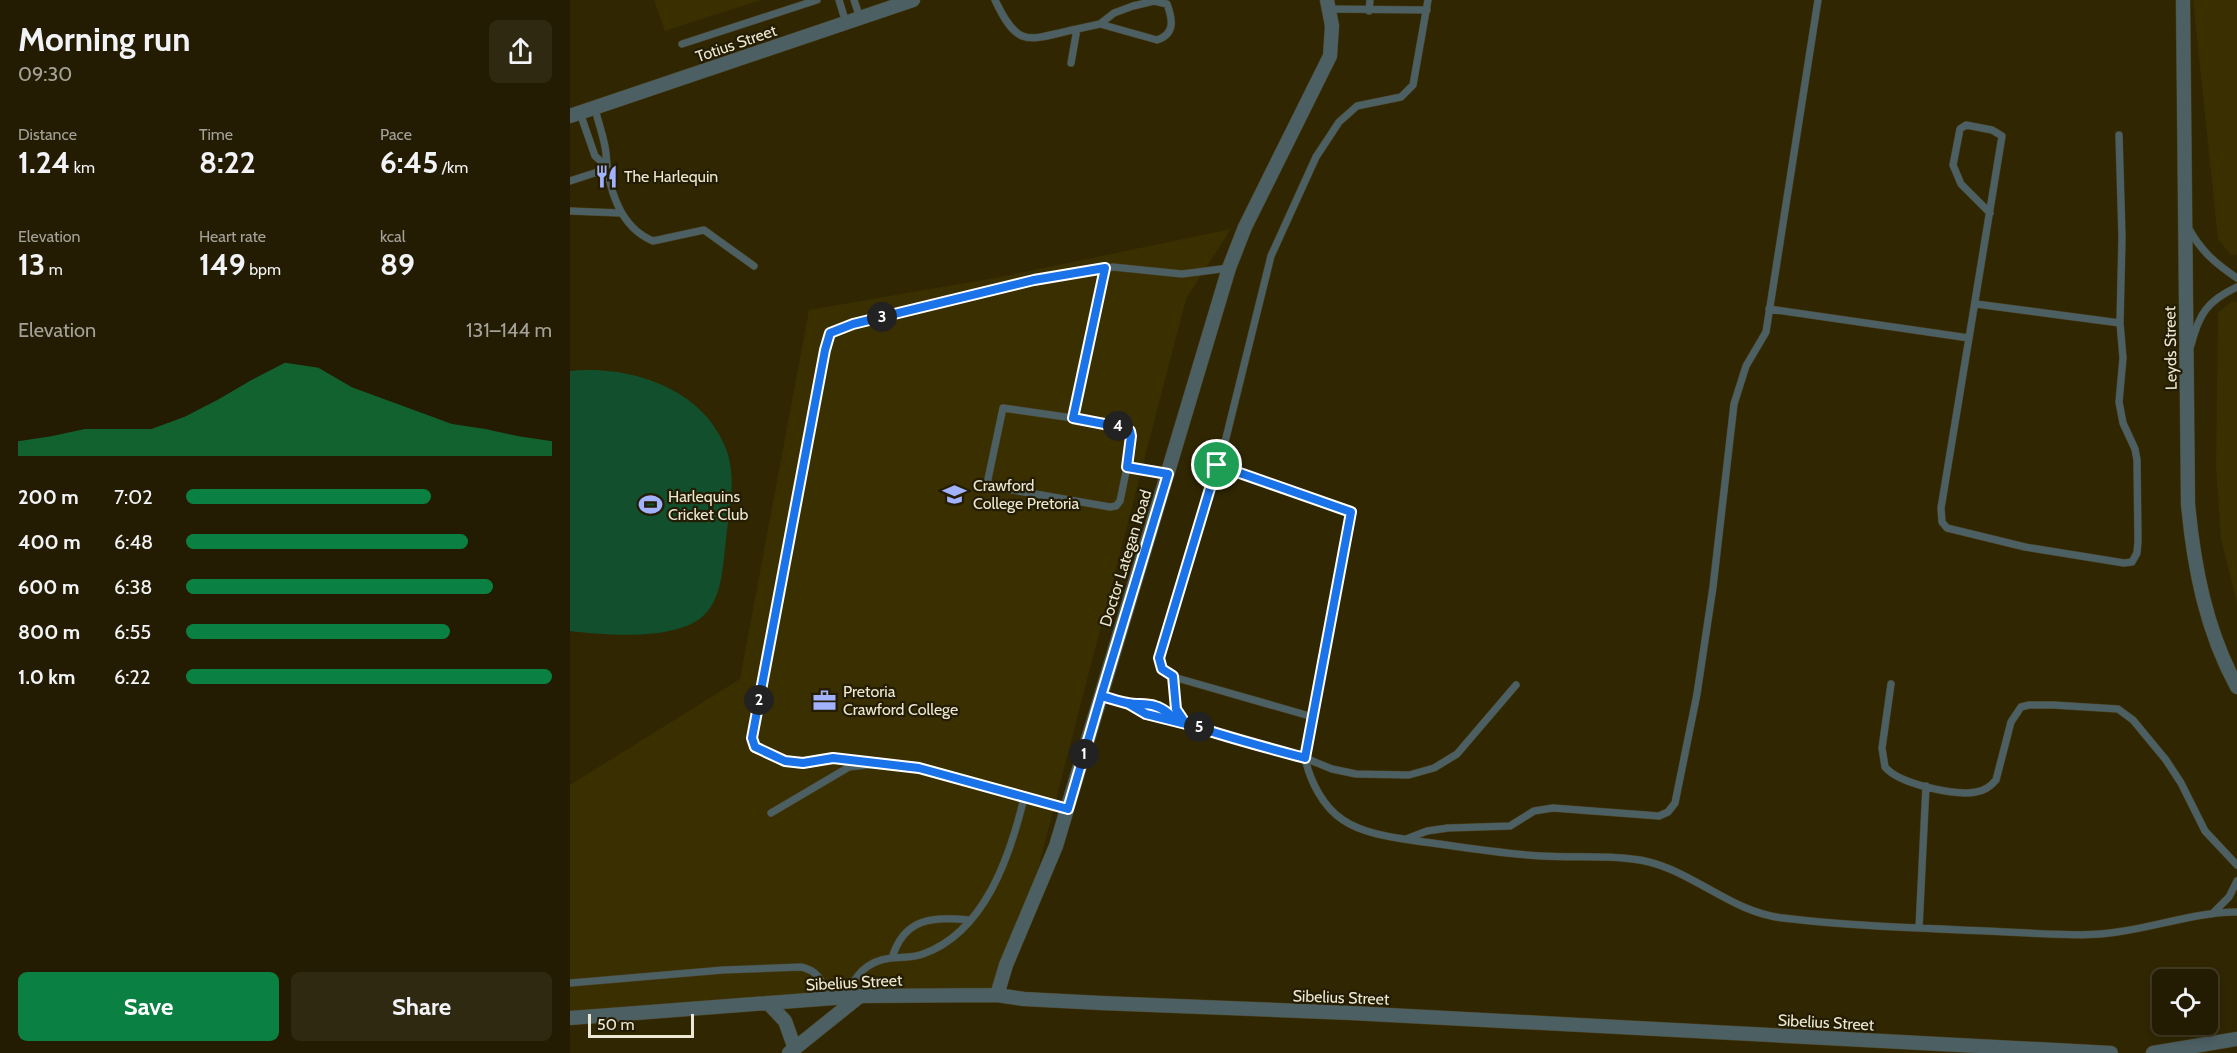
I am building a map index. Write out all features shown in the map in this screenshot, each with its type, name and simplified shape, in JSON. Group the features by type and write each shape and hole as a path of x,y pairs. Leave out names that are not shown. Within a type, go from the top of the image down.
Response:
{"street":[{"name":"Totius Street","path":"575,115 913,0"},
{"name":"Leyds Street","path":"2183,0 2188,504 2195,565 2214,635 2237,687"},
{"name":"Doctor Lategan Road","path":"998,995 1006,965 1049,865 1068,809 1229,268 1245,227 1329,59 1332,38 1328,5"},
{"name":"Sibelius Street","path":"570,1018 860,996 998,995 1024,999 1351,1013 2111,1053"},
{"path":"768,1003 785,1021 792,1051 860,996"},
{"path":"2153,1053 2237,1039"}],"lane":[{"path":"682,44 817,0"},
{"path":"839,0 846,23"},
{"path":"854,0 860,18"},
{"path":"995,0 1005,21 1018,36 1029,39 1100,24 1114,13 1154,1 1167,4 1171,16 1171,31 1165,37 1156,40 1100,24"},
{"path":"1369,11 1370,0"},
{"path":"1313,717 1173,676 1162,669 1159,658 1160,650 1234,407 1269,263 1281,233 1322,147 1347,112 1364,104 1401,97 1413,85 1428,0"},
{"path":"1406,839 1427,831 1449,828 1510,826 1534,811 1553,808 1659,816 1668,812 1673,806 1687,750 1713,587 1734,404 1746,366 1762,341 1769,309 1818,0"},
{"path":"1328,5 1369,11 1426,10"},
{"path":"1071,63 1077,29"},
{"path":"595,108 606,153 606,167 622,218 653,241 699,230 710,232 754,266"},
{"path":"575,115 595,156 606,167"},
{"path":"1990,213 1961,184 1953,165 1960,129 1966,125 1992,130 2002,136 1976,304 1941,508 1943,524 1947,528 2025,547 2127,563 2134,559 2138,541 2137,460 2135,449 2120,414 2119,393 2123,358 2120,323 2122,237 2119,135"},
{"path":"570,181 606,167"},
{"path":"570,211 620,213"},
{"path":"2184,222 2203,252 2237,278"},
{"path":"1073,418 1105,268"},
{"path":"1068,809 919,768 833,758 803,763 785,761 758,750 752,738 828,337 835,331 853,324 1034,280 1105,268 1182,274 1229,268"},
{"path":"2187,364 2198,324 2207,306 2216,298 2237,287"},
{"path":"1976,304 2120,323"},
{"path":"1769,309 1969,338"},
{"path":"1003,408 1125,428 1130,431 1127,467 1120,501 1116,506 1110,507 994,487 989,484 988,478 1003,408"},
{"path":"1217,465 1351,512 1305,758 1309,776 1316,790 1344,821 1370,831 1406,839 1527,855 1633,859 1670,868 1736,904 1768,916 1919,928 2097,934 2133,931 2212,914 2237,912"},
{"path":"1127,467 1168,474"},
{"path":"1173,676 1176,709 1186,724"},
{"path":"1891,684 1882,748 1883,764 1890,773 1897,777 1926,786 1974,793 1989,787 1996,780 2011,722 2021,707 2053,705 2118,709 2133,720 2166,760 2181,783 2205,831 2237,864"},
{"path":"1101,696 1129,704 1158,706 1186,724 1305,758 1332,769 1356,774 1390,776 1424,772 1457,754 1516,685"},
{"path":"771,813 849,767 876,764"},
{"path":"1919,928 1926,786"},
{"path":"570,983 723,970 801,967 812,969 837,998 866,965 892,958 924,954 960,931 984,903 1014,840 1024,798"},
{"path":"2212,914 2229,897 2237,881"},
{"path":"892,958 900,937 917,925 938,918 969,920"}],"shaded area":[{"path":"654,0 761,0 665,31"},
{"path":"2193,0 2237,0 2237,255 2230,254 2218,239"},
{"name":"Crawford College Pretoria","path":"1231,229 1186,299 1005,996 570,1020 570,785 740,679 809,310 1005,276"},
{"path":"2232,301 2237,302 2237,603 2221,539 2216,467 2218,313"}],"green space":[{"name":"Harlequins Cricket Club","path":"570,371 616,372 662,385 682,396 700,410 715,428 726,449 732,482 719,588 712,606 706,613 679,629 622,635 570,631"}],"place":[{"name":"The Harlequin","path":"606,176"},
{"name":"Crawford College Pretoria","path":"955,494"},
{"name":"Harlequins Cricket Club","path":"650,505"},
{"name":"Pretoria Crawford College","path":"825,700"}],"route":[{"path":"1217,465 1159,658 1162,669 1173,676 1176,709 1186,724 1146,714 1129,704 1101,696 1068,809 919,768 833,758 803,763 785,761 764,754 755,747 752,738 830,333 853,324 1034,280 1105,268 1073,418 1125,428 1130,431 1131,436 1127,467 1168,474 1101,696 1129,704 1141,703 1158,706 1186,724 1305,758 1352,515 1342,507 1217,465"}]}
